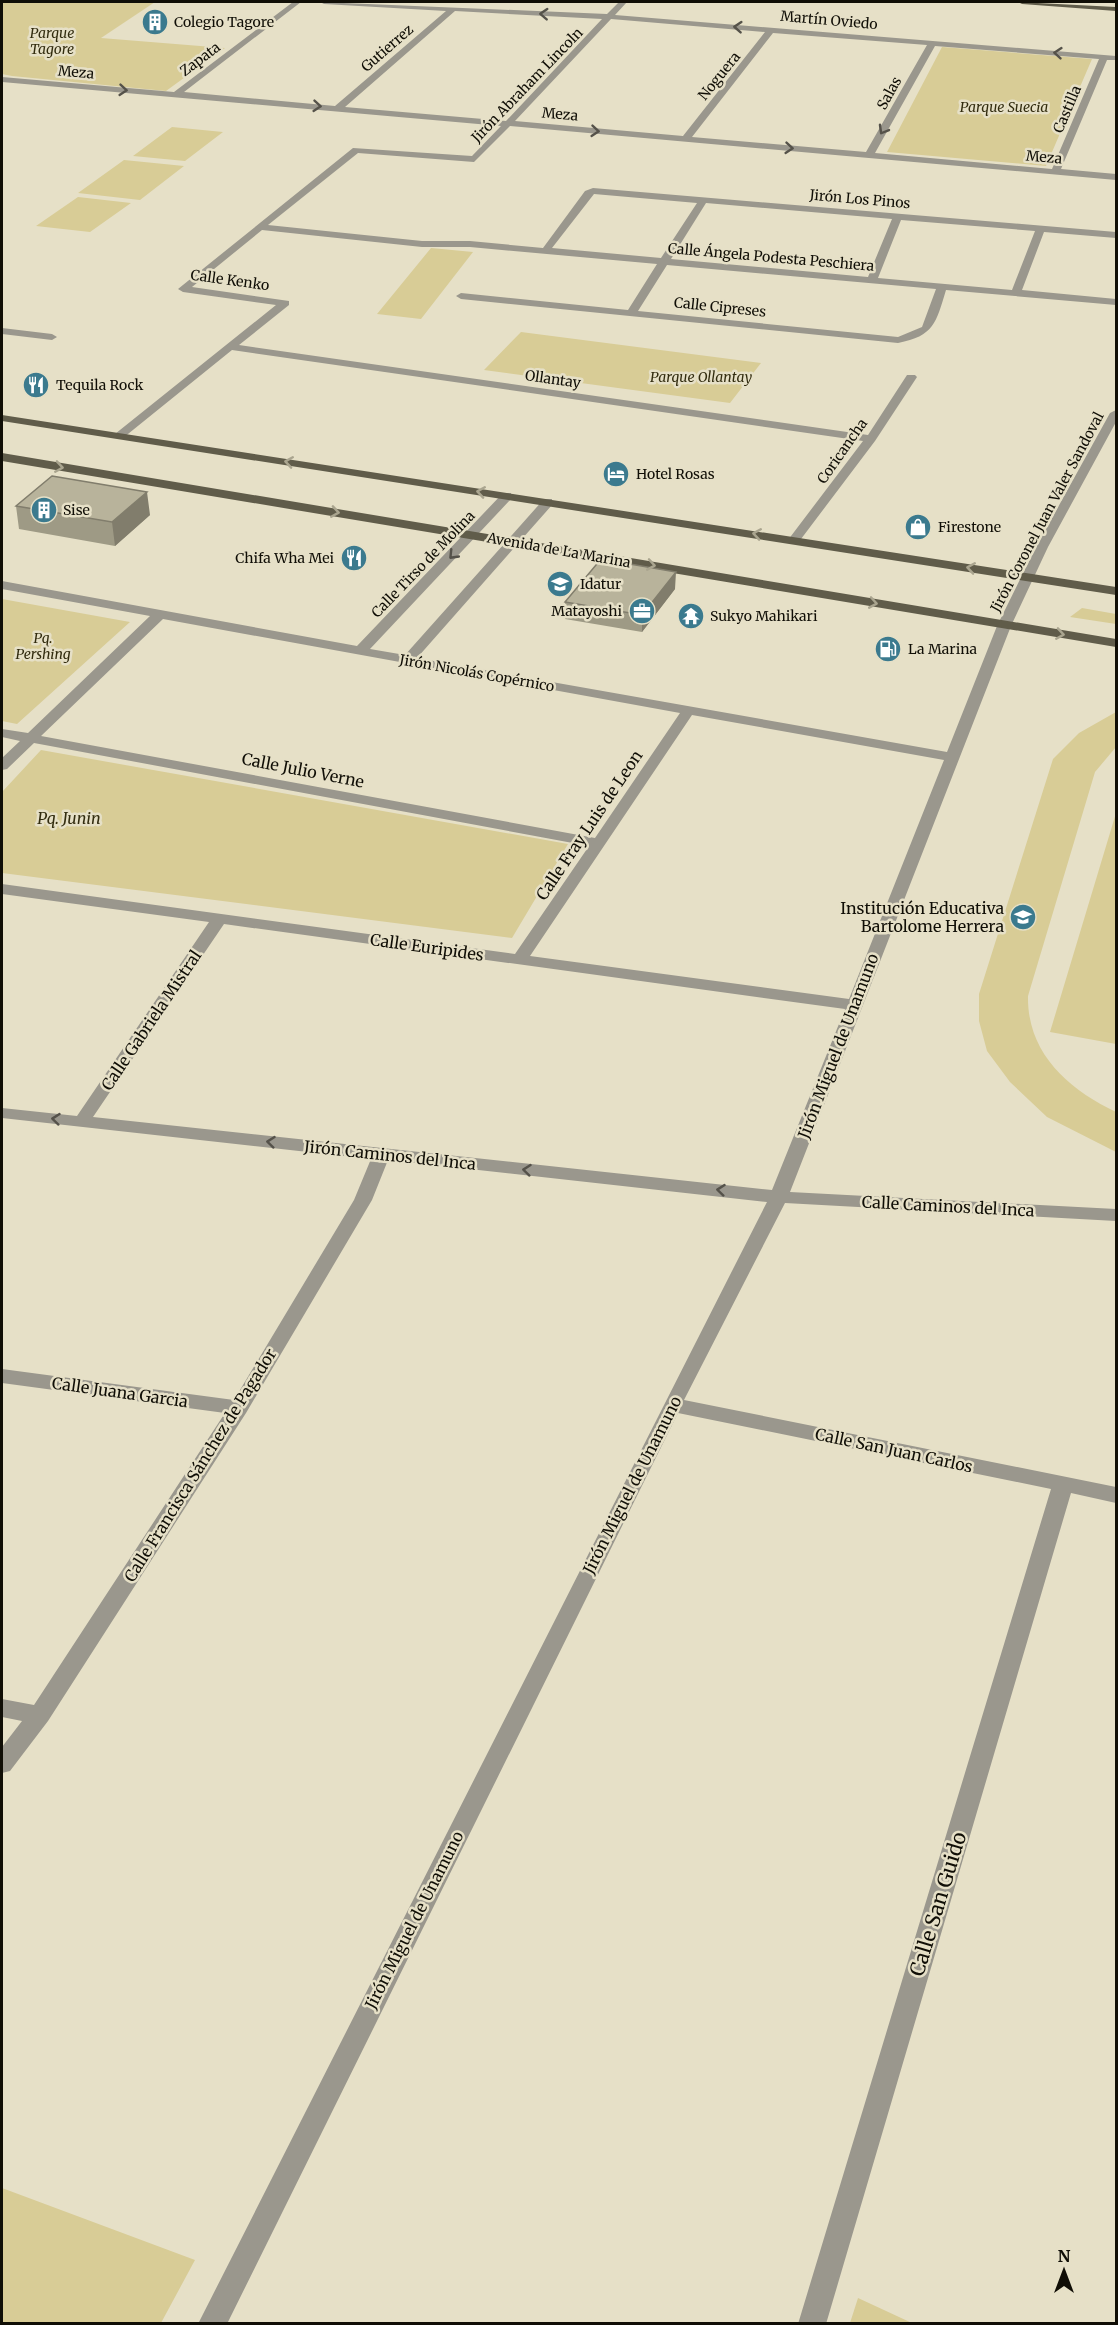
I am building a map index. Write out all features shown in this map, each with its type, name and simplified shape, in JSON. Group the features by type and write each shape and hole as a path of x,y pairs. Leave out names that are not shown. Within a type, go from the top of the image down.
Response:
{"main road":[{"path":"1022,2 1116,9"},
{"path":"2,418 1116,591"},
{"name":"Avenida de La Marina","path":"2,457 1116,643"}],"street":[{"name":"Zapata","path":"176,94 297,2"},
{"name":"Martín Oviedo","path":"324,2 610,17 1116,58"},
{"name":"Jirón Abraham Lincoln","path":"357,149 474,159 623,2"},
{"name":"Gutierrez","path":"338,108 453,9"},
{"name":"Noguera","path":"686,139 772,29"},
{"name":"Salas","path":"869,155 932,43"},
{"name":"Castilla","path":"1055,172 1104,57"},
{"name":"Meza","path":"2,79 1116,177"},
{"name":"Calle Kenko","path":"119,436 285,303 182,288 357,149"},
{"name":"Jirón Los Pinos","path":"546,250 588,193 602,191 1116,235"},
{"path":"631,313 704,199"},
{"path":"872,280 898,216"},
{"name":"Calle Ángela Podesta Peschiera","path":"258,227 422,244 470,244 546,250 1017,291 1116,302"},
{"path":"1017,291 1041,228"},
{"name":"Calle Cipreses","path":"461,296 898,340 916,337 927,329 942,285"},
{"path":"2,331 52,337"},
{"name":"Ollantay","path":"231,347 871,439"},
{"name":"Coricancha","path":"794,540 871,439 911,376"},
{"name":"Jirón Coronel Juan Valer Sandoval","path":"1004,626 1116,413"},
{"name":"Calle Tirso de Molina","path":"360,651 507,496"},
{"path":"408,660 548,502"},
{"name":"Jirón Nicolás Copérnico","path":"2,585 952,757"},
{"path":"2,766 160,614"},
{"name":"Jirón Miguel de Unamuno","path":"212,2324 672,1405 779,1197 1004,626"},
{"name":"Calle Fray Luis de Leon","path":"520,959 688,711"},
{"name":"Calle Julio Verne","path":"2,733 598,843"},
{"name":"Calle Euripides","path":"2,889 853,1005"},
{"name":"Calle Gabriela Mistral","path":"81,1122 220,918"},
{"name":"Jirón Caminos del Inca","path":"2,1113 779,1197"},
{"name":"Calle Francisca Sánchez de Pagador","path":"2,1764 40,1714 239,1408 363,1200 382,1154"},
{"name":"Calle Caminos del Inca","path":"779,1197 1116,1215"},
{"name":"Calle Juana Garcia","path":"2,1376 239,1408"},
{"name":"Calle San Juan Carlos","path":"672,1405 1116,1496"},
{"name":"Calle San Guido","path":"812,2324 1064,1485"},
{"path":"2,1708 40,1714"}],"green space":[{"name":"Parque Tagore","path":"2,2 155,2 101,38 225,48 166,91 2,74"},
{"name":"Parque Suecia","path":"942,47 1092,59 1046,166 887,152"},
{"path":"172,127 223,132 185,161 133,156"},
{"path":"124,160 184,166 140,200 78,193"},
{"path":"78,197 131,203 90,232 36,226"},
{"path":"431,248 473,252 421,319 377,314"},
{"name":"Parque Ollantay","path":"521,332 761,363 730,403 484,370"},
{"name":"Pq. Pershing","path":"2,599 130,622 17,724 2,721"},
{"path":"1082,608 1116,614 1116,624 1070,617"},
{"path":"1116,712 1116,747 1095,772 1028,996 1035,1035 1043,1052 1054,1067 1082,1092 1116,1112 1116,1152 1047,1117 1010,1082 987,1051 979,1021 979,994 1053,759 1079,733"},
{"name":"Pq. Junin","path":"41,750 568,844 512,938 2,873 2,792"},
{"path":"1116,813 1116,1044 1050,1032"},
{"path":"2,2188 195,2260 161,2323 2,2323"},
{"path":"858,2298 912,2323 850,2323"}],"building":[{"path":"52,476 147,492 112,522 16,506"},
{"path":"601,559 676,572 642,615 565,602"}],"place":[{"name":"Colegio Tagore","path":"155,22"},
{"name":"Tequila Rock","path":"36,385"},
{"name":"Hotel Rosas","path":"616,474"},
{"name":"Sise","path":"44,510"},
{"name":"Firestone","path":"918,527"},
{"name":"Chifa Wha Mei","path":"354,558"},
{"name":"Idatur","path":"560,584"},
{"name":"Matayoshi","path":"642,611"},
{"name":"Sukyo Mahikari","path":"691,616"},
{"name":"La Marina","path":"888,649"},
{"name":"Institución Educativa Bartolome Herrera","path":"1023,917"}]}
